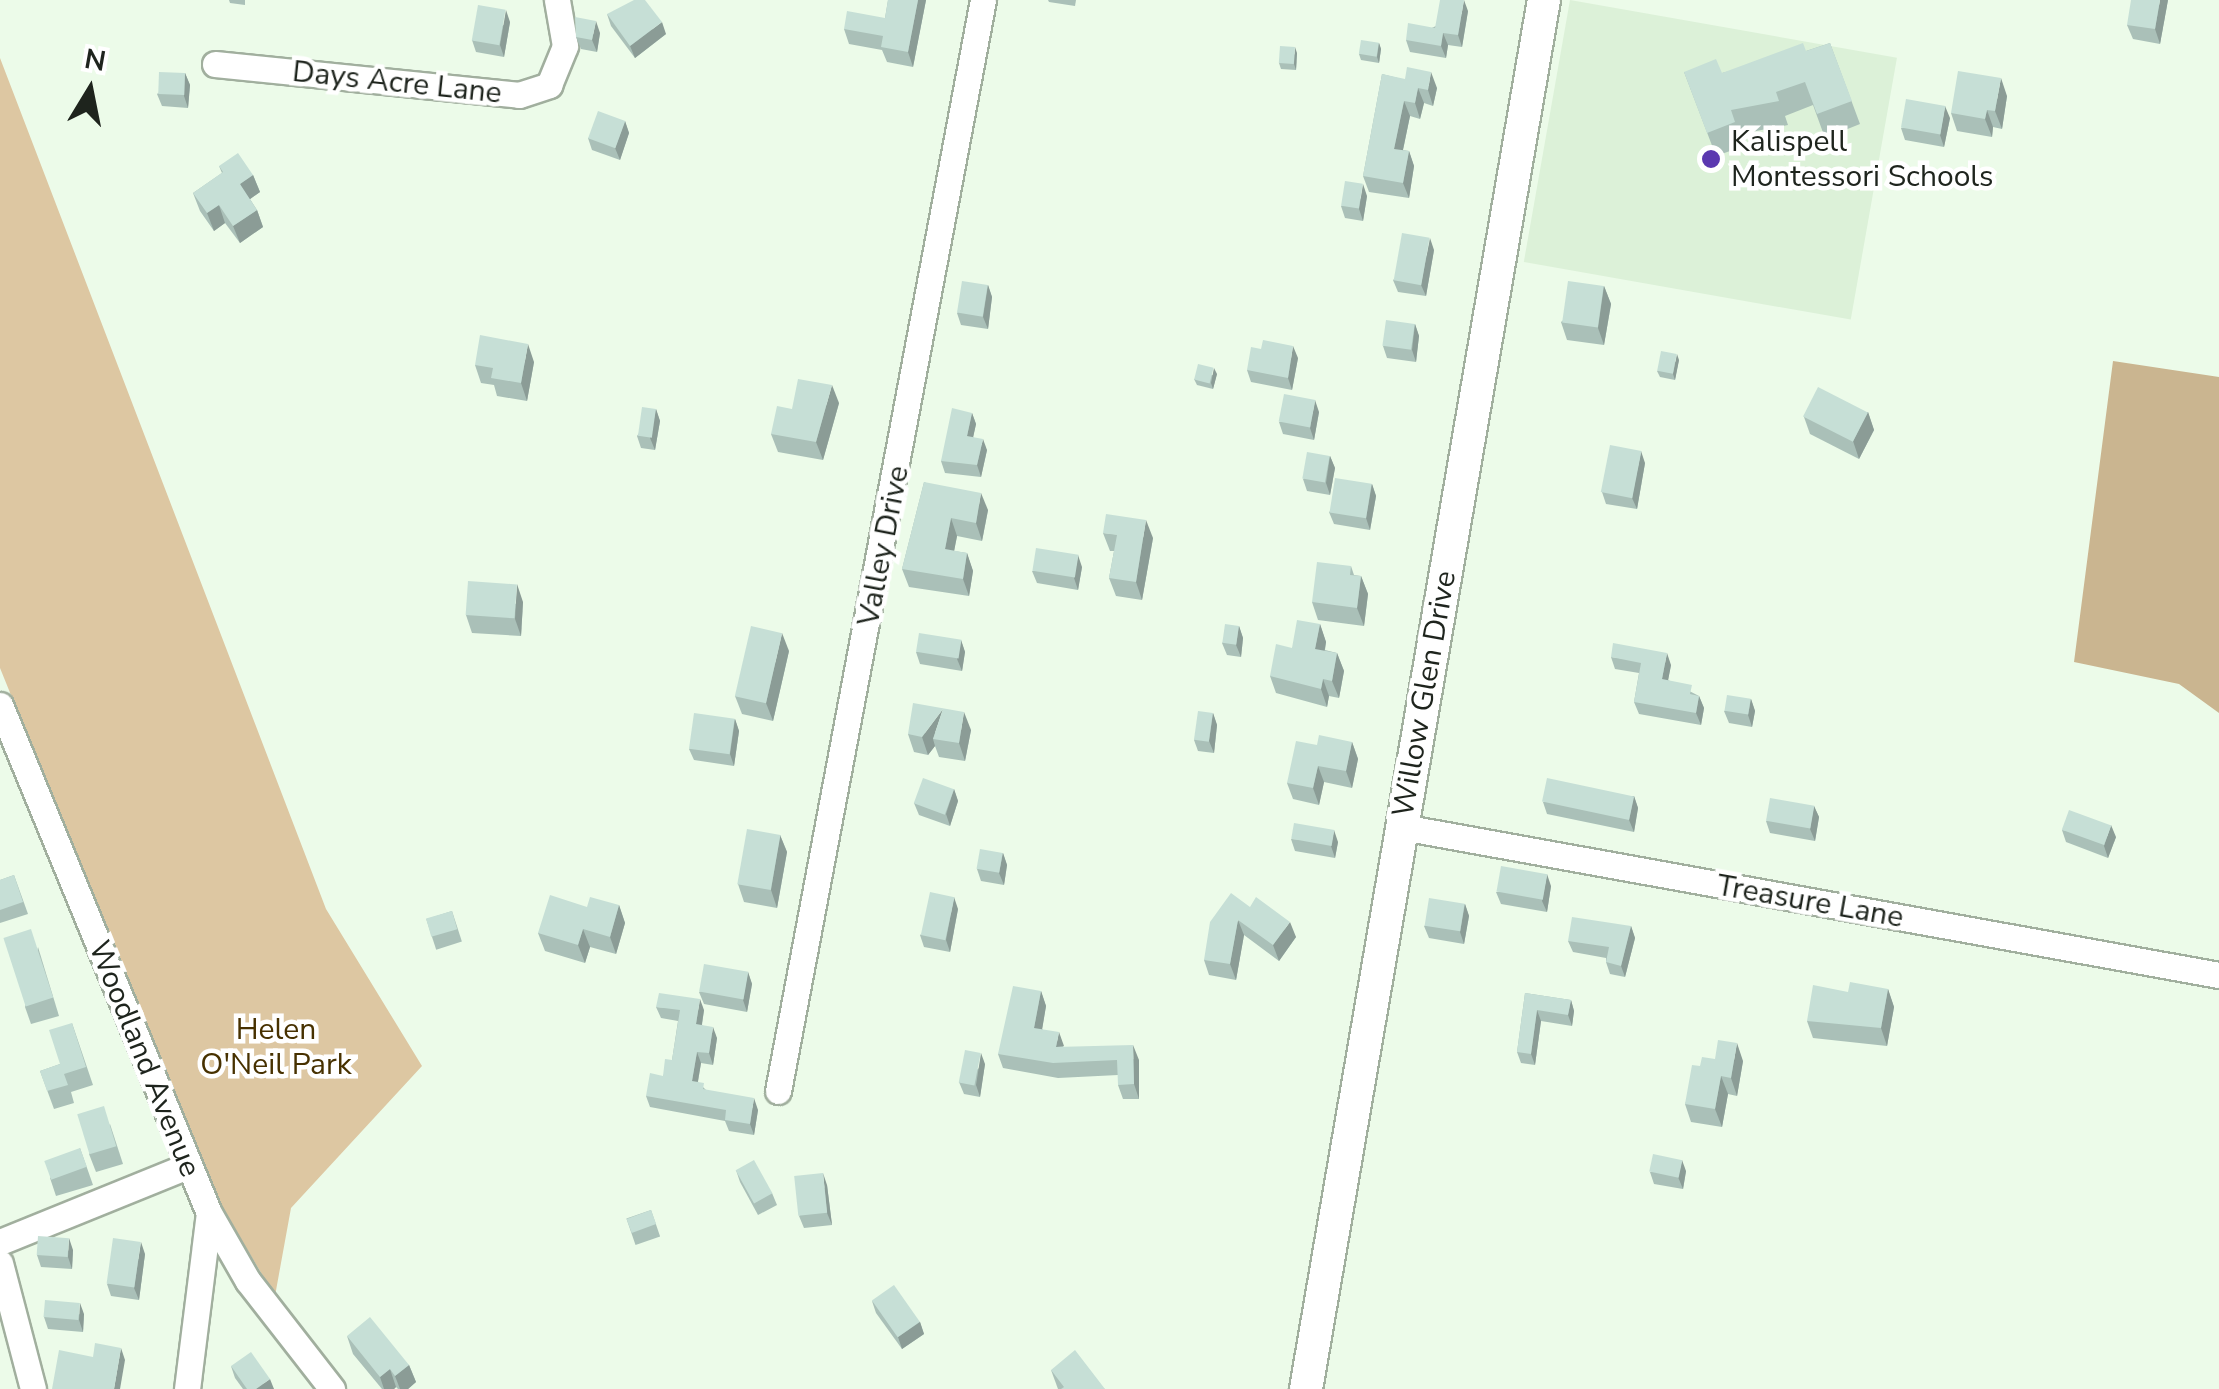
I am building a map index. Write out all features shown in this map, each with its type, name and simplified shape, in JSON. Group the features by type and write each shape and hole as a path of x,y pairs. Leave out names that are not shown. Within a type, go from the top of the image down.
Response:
{"main road":[{"name":"Willow Glen Drive","path":"1306,1389 1544,0"}],"street":[{"name":"Days Acre Lane","path":"216,64 519,95 549,85 560,59 565,46 557,0"},
{"name":"Valley Drive","path":"778,1091 983,0"},
{"name":"Woodland Avenue","path":"0,705 208,1214 248,1281 332,1389"},
{"name":"Treasure Lane","path":"1402,827 2219,975"},
{"path":"0,1242 187,1166"},
{"path":"187,1389 208,1214"},
{"path":"0,1263 33,1389"}],"shaded area":[{"name":"Kalispell Montessori Schools","path":"1570,0 1897,58 1851,320 1524,262"},
{"path":"2113,361 2219,377 2219,713 2179,684 2074,662"}],"green space":[{"name":"Helen O'Neil Park","path":"0,58 326,909 422,1066 291,1208 275,1296 212,1191 0,668"}],"building":[{"path":"634,0 645,0 662,22 630,46 607,14"},
{"path":"888,0 918,0 908,52 881,47 883,36 844,29 847,11 885,18"},
{"path":"1440,0 1464,0 1458,35 1443,33 1441,46 1406,40 1408,23 1435,28"},
{"path":"2131,0 2160,0 2155,29 2127,25"},
{"path":"478,5 506,10 499,45 472,40"},
{"path":"575,17 596,21 592,40 576,37"},
{"path":"1361,40 1379,43 1377,57 1359,54"},
{"path":"1803,43 1806,51 1830,43 1852,101 1817,114 1805,82 1776,92 1779,101 1731,110 1735,122 1707,133 1684,72 1716,59 1722,73"},
{"path":"1280,46 1295,47 1294,64 1279,63"},
{"path":"1407,67 1431,72 1428,90 1418,88 1415,103 1404,101 1394,149 1409,151 1403,183 1363,176 1382,74 1405,79"},
{"path":"1958,71 2001,78 1995,111 1987,110 1985,119 1951,113"},
{"path":"159,72 185,73 184,95 158,94"},
{"path":"1906,99 1945,106 1940,135 1901,128"},
{"path":"598,111 625,121 615,148 588,138"},
{"path":"238,153 253,175 240,184 257,210 233,226 219,205 207,213 193,193 223,172 219,166"},
{"path":"1345,181 1363,184 1359,209 1341,206"},
{"path":"1402,233 1430,238 1421,285 1394,280"},
{"path":"962,281 988,285 983,317 957,313"},
{"path":"1568,281 1604,286 1598,328 1562,323"},
{"path":"1386,320 1415,324 1411,350 1382,346"},
{"path":"480,335 528,344 521,383 491,378 493,368 475,365"},
{"path":"1263,340 1293,346 1288,378 1247,370 1251,347 1261,349"},
{"path":"1661,351 1677,354 1673,374 1657,371"},
{"path":"1198,364 1214,368 1210,383 1194,380"},
{"path":"798,379 832,385 816,442 771,434 777,406 792,409"},
{"path":"1818,387 1868,412 1853,442 1803,416"},
{"path":"1284,394 1315,400 1310,428 1279,421"},
{"path":"642,407 656,409 652,438 638,436"},
{"path":"952,408 972,413 967,436 983,439 977,465 941,461"},
{"path":"1610,445 1641,451 1632,498 1601,492"},
{"path":"1307,452 1330,456 1325,483 1302,479"},
{"path":"1335,478 1372,484 1366,518 1330,513"},
{"path":"924,482 981,493 976,523 951,518 945,549 967,553 963,579 902,569"},
{"path":"1106,514 1146,520 1136,582 1109,578 1117,535 1103,533"},
{"path":"1036,548 1078,555 1075,577 1032,571"},
{"path":"1317,562 1351,566 1350,575 1361,576 1357,608 1312,602"},
{"path":"468,581 517,584 515,618 466,615"},
{"path":"1297,620 1320,624 1315,649 1337,653 1332,681 1323,679 1321,689 1270,676 1276,644 1292,648"},
{"path":"1225,624 1239,626 1236,645 1222,643"},
{"path":"751,626 782,633 766,703 735,696"},
{"path":"919,633 961,640 958,658 916,652"},
{"path":"1613,643 1667,653 1662,679 1692,685 1690,694 1699,696 1696,713 1634,702 1641,663 1611,657"},
{"path":"1727,695 1751,699 1748,715 1724,711"},
{"path":"913,703 964,712 959,743 933,739 943,709 922,737 908,734"},
{"path":"1198,711 1213,713 1209,742 1194,740"},
{"path":"694,713 735,719 730,754 689,749"},
{"path":"1319,735 1352,742 1346,771 1318,766 1313,788 1287,783 1296,741 1317,745"},
{"path":"923,778 954,789 945,815 914,803"},
{"path":"1547,778 1634,797 1629,820 1542,801"},
{"path":"1770,798 1814,806 1810,828 1766,821"},
{"path":"2069,810 2111,825 2104,845 2062,830"},
{"path":"1294,823 1334,830 1332,846 1291,839"},
{"path":"747,829 780,835 771,890 737,884"},
{"path":"980,849 1003,853 999,873 977,869"},
{"path":"1501,866 1547,874 1543,900 1496,892"},
{"path":"14,875 23,902 0,910 0,880"},
{"path":"930,892 954,897 945,940 921,935"},
{"path":"1231,893 1250,907 1256,897 1290,922 1273,945 1238,920 1230,964 1204,960 1210,922"},
{"path":"550,895 587,907 590,897 619,905 610,937 583,929 578,945 538,933"},
{"path":"1429,898 1465,904 1460,931 1425,926"},
{"path":"452,911 457,929 431,937 426,918"},
{"path":"1572,917 1631,926 1621,966 1606,962 1609,947 1568,941"},
{"path":"31,929 53,997 26,1006 3,938"},
{"path":"704,964 748,972 743,999 699,992"},
{"path":"1850,982 1888,989 1881,1028 1807,1021 1813,985 1848,992"},
{"path":"1013,986 1041,991 1034,1028 1059,1032 1056,1047 1133,1045 1134,1084 1118,1085 1117,1060 1053,1063 998,1054"},
{"path":"659,993 700,999 696,1024 713,1027 709,1053 697,1052 692,1081 704,1083 703,1089 754,1098 750,1124 725,1120 726,1110 646,1096 650,1073 663,1076 665,1059 672,1060 680,1010 656,1007"},
{"path":"1525,993 1571,1000 1568,1015 1537,1010 1531,1054 1517,1052"},
{"path":"72,1023 86,1067 64,1074 68,1085 47,1091 40,1071 60,1064 49,1030"},
{"path":"1718,1040 1737,1043 1731,1078 1721,1076 1715,1109 1685,1104 1692,1065 1700,1066 1702,1057 1715,1059"},
{"path":"965,1050 981,1053 974,1085 959,1082"},
{"path":"104,1106 116,1146 90,1154 77,1114"},
{"path":"80,1148 87,1167 51,1180 44,1161"},
{"path":"1653,1154 1682,1160 1679,1178 1649,1172"},
{"path":"754,1160 772,1193 754,1203 736,1170"},
{"path":"823,1173 827,1213 798,1216 794,1176"},
{"path":"651,1210 656,1224 632,1233 627,1219"},
{"path":"38,1236 69,1238 68,1257 37,1255"},
{"path":"113,1238 141,1242 134,1287 107,1284"},
{"path":"894,1285 920,1322 898,1337 872,1300"},
{"path":"45,1300 80,1303 78,1320 44,1317"},
{"path":"370,1317 409,1365 395,1376 390,1369 380,1377 347,1336"},
{"path":"95,1343 121,1348 114,1389 52,1389 59,1350 93,1357"},
{"path":"1075,1350 1105,1389 1061,1389 1064,1387 1051,1370"},
{"path":"251,1352 270,1379 256,1389 247,1389 231,1366"}],"place":[{"name":"Kalispell Montessori Schools","path":"1711,159"}]}
